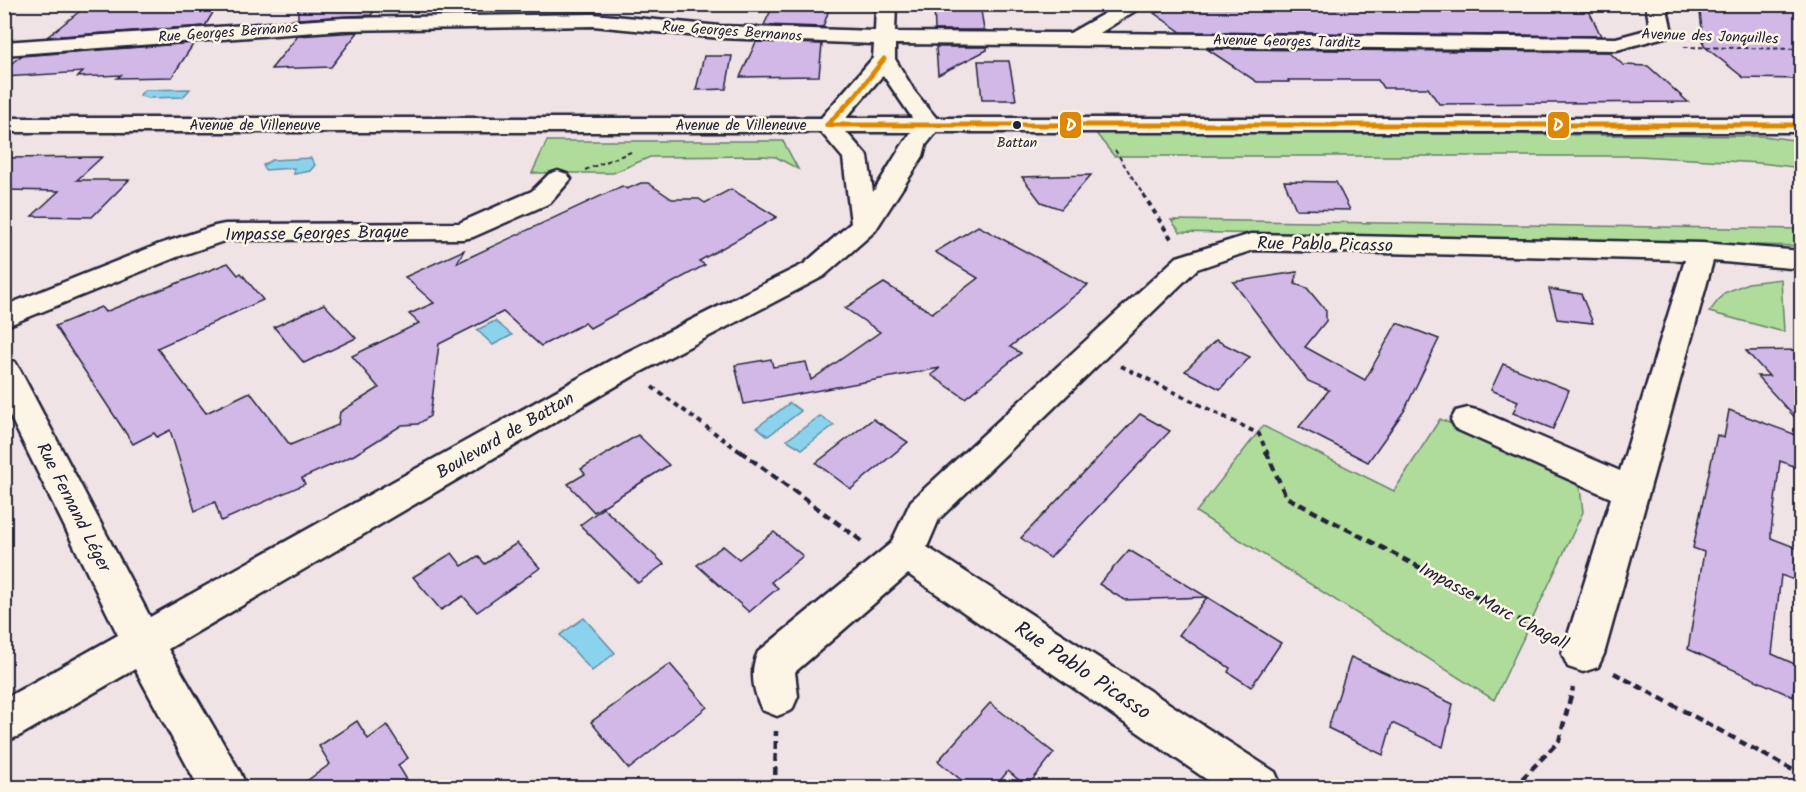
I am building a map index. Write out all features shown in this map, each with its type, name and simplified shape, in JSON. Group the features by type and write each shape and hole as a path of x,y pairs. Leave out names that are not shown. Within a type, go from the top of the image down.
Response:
{"street":[{"path":"343,24 357,4"},
{"path":"886,4 884,48 906,95 930,125"},
{"path":"1075,39 1136,4"},
{"name":"Avenue Georges Tarditz","path":"884,48 1075,39 1617,44 1661,32 1656,4"},
{"name":"Rue Georges Bernanos","path":"4,49 343,24 600,12 720,32 884,48"},
{"path":"865,225 855,157 827,125 855,96 884,48"},
{"path":"855,96 906,95"},
{"name":"Avenue de Villeneuve","path":"4,125 1802,125"},
{"name":"Boulevard de Battan","path":"4,722 624,367 814,270 865,225 910,156 914,144 930,125"},
{"path":"855,157 910,156"},
{"name":"Impasse Georges Braque","path":"4,317 167,251 225,232 462,231 541,196 558,179"},
{"name":"Rue Pablo Picasso","path":"777,696 773,665 900,559 924,511 1187,263 1251,242 1702,252 1802,260"},
{"name":"Impasse Marc Chagall","path":"1583,654 1702,252"},
{"name":"Rue Fernand Léger","path":"4,370 143,644 224,788"},
{"path":"1468,420 1631,491"},
{"name":"Rue Pablo Picasso","path":"900,559 1259,788"}],"path":[{"name":"Avenue des Jonquilles","path":"1683,47 1802,49"},
{"path":"1105,125 1107,136 1187,263"},
{"name":"Impasse Marc Chagall","path":"1091,352 1259,434 1286,497 1583,654"},
{"path":"624,367 900,559"},
{"path":"1513,788 1558,741 1583,654 1619,676 1802,775"},
{"path":"775,788 777,696"}],"green space":[{"path":"1095,132 1763,136 1801,141 1801,168 1760,163 1639,156 1114,156"},
{"path":"547,141 783,141 798,169 776,157 650,157 613,173 532,173"},
{"path":"1171,220 1801,229 1802,246 1180,232"},
{"path":"1781,279 1784,332 1709,312 1724,293 1748,283"},
{"path":"1440,419 1563,472 1580,488 1583,512 1494,700 1196,512 1263,426 1394,491"}],"water":[{"path":"190,89 183,97 148,98 140,95 144,90"},
{"path":"311,158 315,165 310,171 294,174 294,168 265,170 263,165 272,160"},
{"path":"495,321 512,335 493,345 477,330"},
{"path":"790,403 801,411 768,436 757,427"},
{"path":"820,416 834,425 802,449 787,440"},
{"path":"584,618 615,653 592,671 560,635"}],"building":[{"path":"89,4 218,4 205,26 47,37"},
{"path":"298,4 379,4 371,15 298,19"},
{"path":"774,4 831,4 823,27 764,25"},
{"path":"934,4 980,4 984,30 935,30"},
{"path":"1192,4 1529,7 1554,10 1553,7 1589,11 1601,36 1181,32 1154,13"},
{"path":"1699,4 1802,4 1802,79 1744,78 1704,46"},
{"path":"358,32 331,67 271,69 298,36"},
{"path":"756,42 822,44 819,76 740,77"},
{"path":"194,43 172,77 117,78 121,75 78,77 83,72 4,77 4,69 21,56"},
{"path":"936,47 987,47 987,50 938,75"},
{"path":"1207,49 1609,52 1623,65 1648,66 1688,102 1439,104 1428,88 1383,88 1378,80 1257,82"},
{"path":"704,56 732,56 726,89 696,90"},
{"path":"978,61 1009,61 1016,100 982,100"},
{"path":"102,157 77,180 129,180 92,217 32,216 59,191 4,190 4,158"},
{"path":"1091,175 1061,209 1041,202 1022,177"},
{"path":"1284,181 1336,182 1350,210 1296,209"},
{"path":"641,183 648,183 672,199 699,199 705,203 731,189 777,217 699,261 705,265 590,328 585,323 541,346 503,312 439,344 430,416 418,424 402,425 354,455 302,478 305,484 221,521 215,502 195,511 170,430 157,437 154,433 133,444 55,326 101,307 105,312 228,263 238,275 241,273 263,300 157,348 206,413 250,392 290,445 338,425 340,412 379,388 352,356 419,323 409,314 434,303 405,277 464,250 457,263 622,186 627,189"},
{"path":"978,226 1088,285 1010,347 1021,353 965,398 931,375 940,368 744,404 735,365 771,359 773,367 806,362 811,380 880,332 845,308 884,283 932,313 978,278 935,252"},
{"path":"1297,272 1295,284 1307,288 1326,311 1326,321 1305,347 1365,380 1397,323 1439,339 1404,411 1368,462 1299,427 1329,390 1308,381 1233,282"},
{"path":"1549,289 1581,294 1593,323 1557,319"},
{"path":"324,304 356,338 304,363 274,327"},
{"path":"1216,340 1250,357 1220,389 1185,371"},
{"path":"1802,350 1802,425 1757,376 1769,376 1746,351"},
{"path":"1503,364 1569,390 1553,429 1513,413 1518,401 1491,390"},
{"path":"1729,410 1802,437 1802,469 1780,461 1771,532 1771,538 1802,550 1802,583 1781,575 1772,654 1797,665 1793,697 1688,649 1704,552 1693,548 1717,435 1724,438"},
{"path":"1140,414 1170,431 1050,558 1021,538"},
{"path":"873,419 908,442 851,489 816,463"},
{"path":"638,435 669,465 594,512 568,484 585,474 581,469"},
{"path":"603,508 664,564 638,583 580,525"},
{"path":"774,532 803,556 771,582 778,588 749,612 697,565 723,546 739,559"},
{"path":"517,543 540,568 477,612 463,596 441,610 413,577 452,553 462,566 478,556 485,564"},
{"path":"1129,550 1207,597 1124,600 1099,584"},
{"path":"1207,597 1281,643 1251,687 1228,672 1230,668 1179,635"},
{"path":"1351,657 1453,704 1443,747 1392,723 1383,755 1328,728"},
{"path":"670,664 707,707 629,769 591,722"},
{"path":"990,703 1054,753 1027,787 1008,771 994,788 971,788 938,761"},
{"path":"357,721 368,739 387,725 408,758 398,765 412,788 297,788 330,764 319,746"}],"transit line":[{"name":"D","path":"827,125 855,96 884,59"},
{"name":"D","path":"827,125 1802,125"}],"place":[{"name":"Battan","path":"1017,125"}]}
